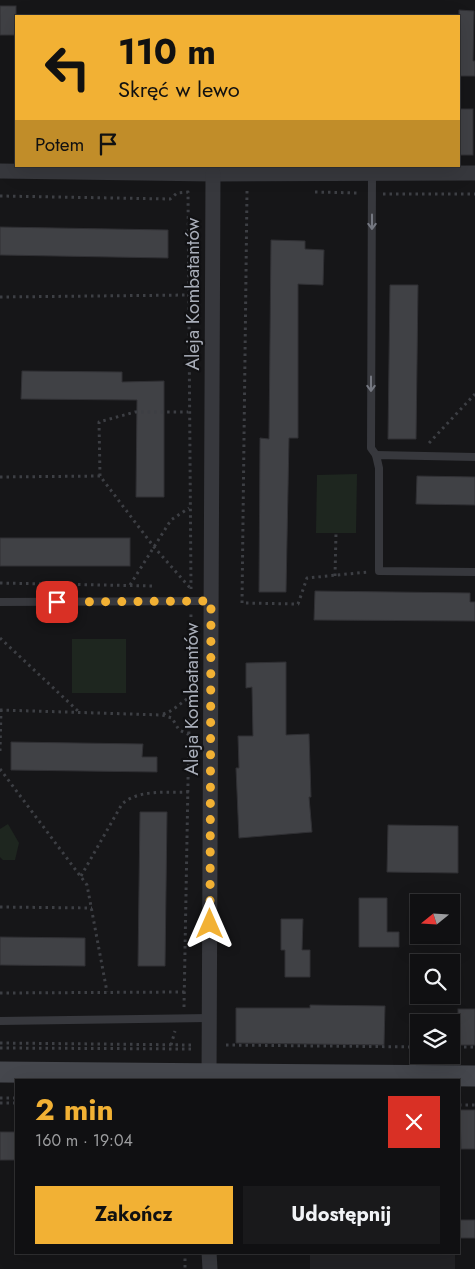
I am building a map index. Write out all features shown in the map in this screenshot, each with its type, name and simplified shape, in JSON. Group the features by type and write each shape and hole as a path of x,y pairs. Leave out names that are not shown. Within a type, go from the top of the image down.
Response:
{"main road":[{"path":"0,1072 209,1077 475,1076"}],"street":[{"path":"0,171 213,174 475,173"},
{"name":"Aleja Kombatantów","path":"209,1077 213,174"},
{"path":"209,1254 210,1269"}],"lane":[{"path":"372,173 371,448 376,455 379,468 379,571 475,572"},
{"path":"376,455 475,456"},
{"path":"0,602 211,601"},
{"path":"0,1020 209,1018"}],"path":[{"path":"255,191 246,191 242,604 298,604 307,578 379,571"},
{"path":"0,196 170,199 177,193 188,192 191,697 185,1004 171,1045"},
{"path":"314,192 475,194"},
{"path":"0,297 188,296"},
{"path":"416,456 475,394"},
{"path":"188,412 134,412 99,422 100,476 154,547 191,589"},
{"path":"0,476 100,476"},
{"path":"130,585 170,520 190,508"},
{"path":"335,576 336,533"},
{"path":"0,583 165,587"},
{"path":"182,588 191,589"},
{"path":"0,638 78,711"},
{"path":"162,715 173,711 178,704 191,697"},
{"path":"0,751 1,710 162,715 172,718 179,730 190,736"},
{"path":"0,769 87,885 107,992"},
{"path":"81,876 122,804 129,798 140,794 189,792"},
{"path":"0,906 92,908"},
{"path":"0,993 185,992"},
{"path":"460,1047 475,1048"},
{"path":"0,1098 15,1098"},
{"path":"0,1103 15,1103"},
{"path":"460,1105 475,1105"},
{"path":"185,1254 185,1269"}],"shaded area":[{"path":"357,474 356,533 316,533 317,475"},
{"path":"72,639 126,639 126,693 72,693"},
{"path":"8,824 19,843 15,860 3,860 0,857 0,829"},
{"path":"310,1254 455,1254 455,1269 310,1269"}],"building":[{"path":"0,6 16,6 15,35 0,35"},
{"path":"459,10 474,11 473,61 475,61 475,76 460,76"},
{"path":"460,109 473,109 473,155 460,155"},
{"path":"0,227 168,230 168,258 0,255"},
{"path":"271,240 305,241 305,249 324,250 323,285 298,284 298,438 289,438 286,592 259,592 260,438 269,439"},
{"path":"390,285 418,285 416,439 388,439"},
{"path":"22,371 122,372 122,382 164,381 164,497 136,497 137,400 21,399"},
{"path":"417,476 475,477 475,505 416,504"},
{"path":"0,538 130,538 130,566 0,566"},
{"path":"315,591 470,593 470,602 475,602 475,621 314,620"},
{"path":"286,662 286,735 309,734 311,797 309,797 312,832 239,838 236,768 239,768 238,736 253,736 252,687 246,688 246,663"},
{"path":"11,742 143,744 142,757 157,757 157,772 11,770"},
{"path":"140,812 167,812 165,966 138,966"},
{"path":"388,825 458,826 458,873 387,872"},
{"path":"359,898 387,898 387,932 399,932 399,947 359,947"},
{"path":"281,919 303,919 302,950 310,950 310,977 285,977 285,950 281,950"},
{"path":"0,937 85,938 85,966 0,965"},
{"path":"310,1005 385,1006 384,1045 236,1043 236,1008 310,1008"},
{"path":"458,1009 475,1009 475,1045 460,1045 460,1014 458,1014"},
{"path":"460,1110 475,1110 475,1149 461,1149"},
{"path":"0,1132 15,1132 15,1160 0,1160"},
{"path":"460,1220 475,1220 475,1238 460,1238"}],"route":[{"path":"57,602 211,601 210,924"}]}
